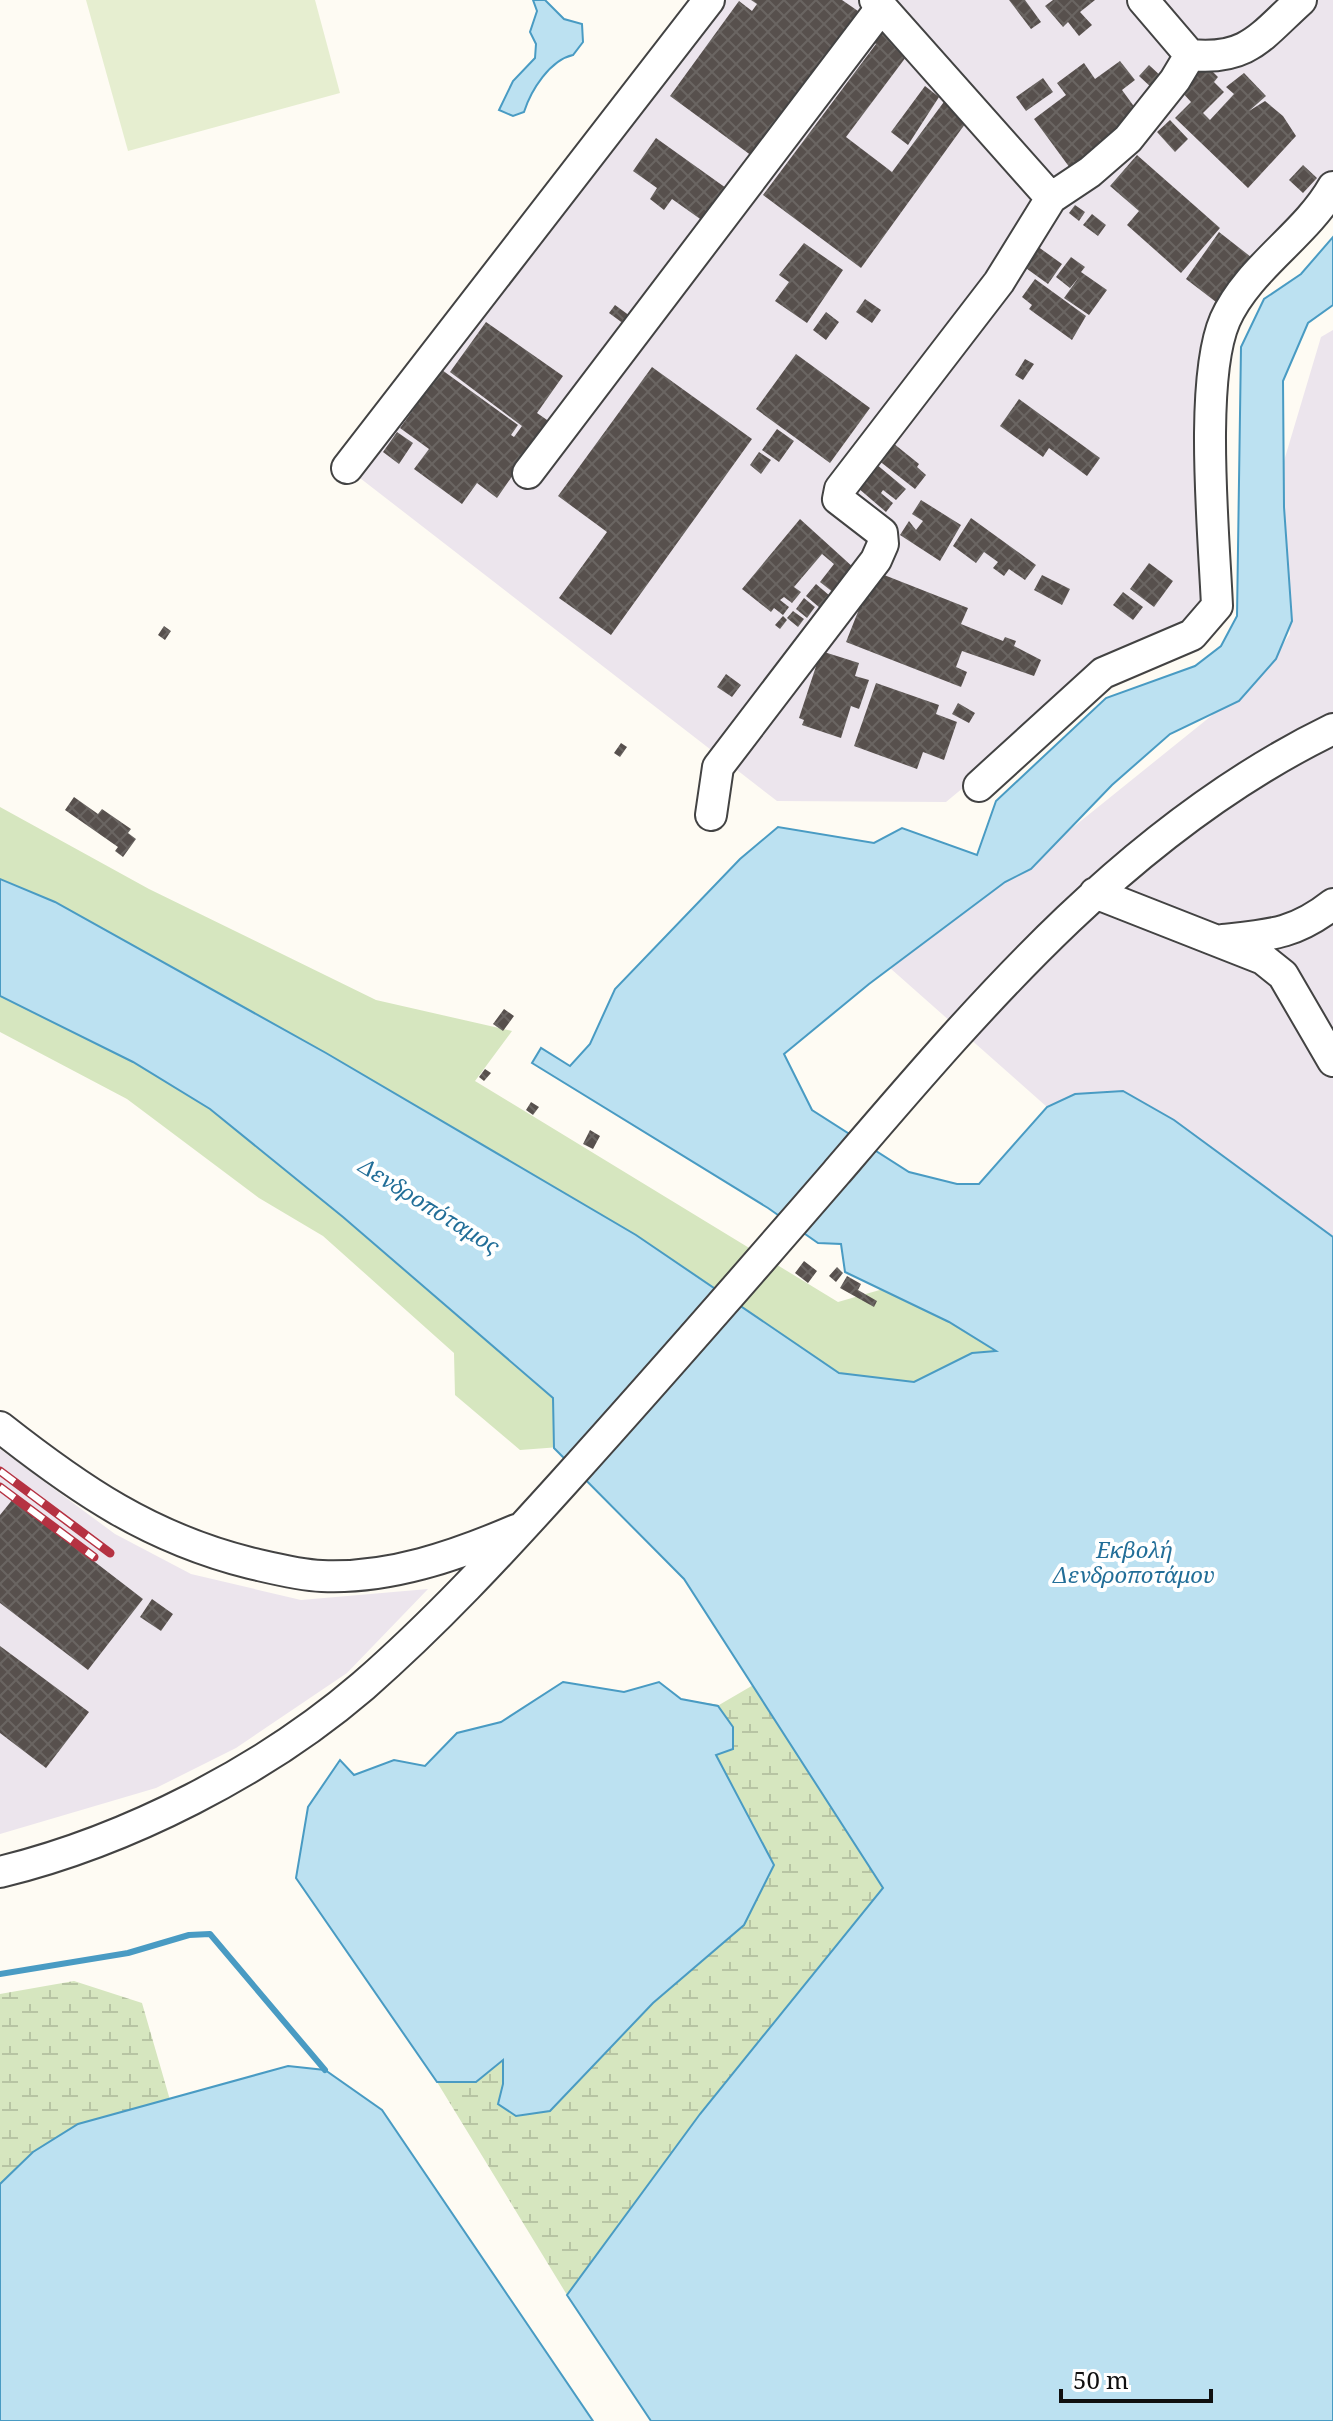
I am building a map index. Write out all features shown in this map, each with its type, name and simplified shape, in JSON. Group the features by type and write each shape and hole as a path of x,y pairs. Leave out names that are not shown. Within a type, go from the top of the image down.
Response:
{"street":[{"path":"347,468 709,0"},
{"path":"1143,0 1190,55 1232,56 1258,39 1301,0"},
{"path":"528,473 878,4 1051,198"},
{"path":"711,815 718,767 876,560 883,544 882,533 838,499 840,489 999,282 1051,198 1090,172 1128,139 1168,90 1190,55"},
{"path":"979,786 1103,673 1192,635 1217,606 1212,398 1220,336 1225,320 1239,297 1333,187"},
{"path":"0,1872 94,1846 149,1821 279,1749 360,1688 436,1617 524,1526 697,1333 901,1097 1034,951 1095,893 1166,834 1238,782 1333,729"},
{"path":"1095,893 1263,959 1283,975 1333,1061"},
{"path":"1221,940 1282,934 1310,923 1333,904"},
{"path":"0,1427 115,1510 198,1550 320,1576 371,1574 426,1563 524,1526"}],"shaded area":[{"path":"709,0 1333,0 1333,184 1280,252 1211,374 1203,610 1045,720 946,802 777,801 347,468"},
{"path":"1333,330 1333,1237 1174,1120 1075,1094 1047,1107 890,968 1005,882 1262,675 1290,634 1281,471 1321,337"},
{"path":"0,1449 115,1534 191,1574 301,1600 428,1589 347,1673 236,1748 156,1788 0,1834"}],"green space":[{"path":"86,0 315,0 340,93 128,151"},
{"path":"0,807 149,889 376,1000 512,1031 475,1081 838,1302 904,1283 1015,1340 771,1677 659,1533 560,1447 520,1450 455,1395 454,1353 323,1236 259,1198 127,1099 0,1032"},
{"path":"883,1609 884,1888 700,2114 567,2295 437,2082 296,1878 308,1807 340,1760 354,1775 394,1760 425,1766 457,1733 501,1722 563,1682 624,1692 659,1682 681,1699 719,1705"},
{"path":"74,1981 142,2003 170,2100 78,2124 33,2152 0,2184 0,1994"}],"water":[{"path":"533,0 545,0 564,19 582,24 583,42 573,55 549,69 531,95 524,112 513,116 499,110 513,81 535,58 536,44 530,32 537,11"},
{"path":"1333,237 1333,305 1308,323 1283,381 1284,507 1292,621 1276,659 1239,701 1170,734 1112,785 1031,869 1005,882 869,984 784,1054 812,1110 909,1172 957,1184 979,1184 1047,1107 1075,1094 1123,1091 1174,1120 1333,1237 1333,2421 651,2421 567,2295 700,2114 883,1888 684,1579 554,1448 553,1398 343,1217 210,1109 133,1062 0,996 0,879 55,902 326,1053 636,1235 839,1373 914,1382 972,1353 996,1351 949,1322 845,1272 841,1244 818,1243 768,1208 532,1063 541,1048 570,1066 590,1044 615,989 740,859 778,827 874,843 902,828 977,855 996,801 1106,698 1195,666 1221,646 1237,616 1241,347 1264,299 1301,274"},
{"path":"563,1682 624,1692 659,1682 681,1699 718,1706 733,1727 733,1749 716,1755 774,1865 744,1925 653,2003 550,2111 516,2116 498,2104 503,2084 503,2060 476,2082 437,2082 296,1878 308,1807 340,1760 354,1775 394,1760 425,1766 457,1733 501,1722"},
{"path":"288,2066 325,2070 382,2110 593,2421 0,2421 0,2184 33,2152 78,2124"}],"building":[{"path":"751,0 842,0 858,11 752,156 670,96 739,1 752,11 757,4"},
{"path":"1009,0 1025,0 1041,22 1031,29"},
{"path":"1053,0 1095,0 1080,12 1092,25 1079,36 1068,22 1063,27 1045,6"},
{"path":"877,23 912,49 846,137 892,172 949,95 973,113 861,268 763,195 876,44 867,37"},
{"path":"1120,61 1135,80 1122,90 1141,116 1070,168 1034,119 1066,95 1057,83 1084,63 1095,79"},
{"path":"1149,65 1163,78 1153,89 1139,76"},
{"path":"1206,65 1218,77 1214,82 1224,92 1203,113 1210,120 1234,94 1226,87 1244,73 1266,96 1249,111 1265,101 1283,116 1296,136 1248,188 1175,118 1191,102 1180,90"},
{"path":"1043,78 1053,92 1026,111 1016,97"},
{"path":"925,86 939,97 908,145 891,132"},
{"path":"1170,120 1188,139 1175,152 1157,132"},
{"path":"656,138 726,188 703,221 672,199 664,210 650,199 657,188 633,171"},
{"path":"1137,155 1220,228 1181,273 1127,225 1139,211 1110,186"},
{"path":"1303,165 1317,178 1303,193 1289,180"},
{"path":"1075,205 1085,212 1079,221 1069,213"},
{"path":"1092,214 1106,225 1098,236 1083,225"},
{"path":"1219,232 1251,257 1216,302 1186,279"},
{"path":"804,243 843,270 807,323 775,301 789,282 779,275"},
{"path":"1037,246 1062,264 1048,284 1023,266"},
{"path":"1071,257 1085,267 1081,272 1107,290 1089,315 1064,298 1079,277 1070,288 1056,277"},
{"path":"1035,279 1086,316 1072,340 1029,309 1032,305 1022,297"},
{"path":"865,299 881,310 872,323 856,312"},
{"path":"615,305 630,316 624,324 609,313"},
{"path":"826,312 839,322 826,340 813,330"},
{"path":"486,322 563,376 537,413 550,422 497,498 477,483 462,504 414,469 429,449 400,428 442,370 518,425 511,435 514,437 522,426 450,372"},
{"path":"796,354 870,408 830,463 756,409"},
{"path":"1025,359 1034,364 1023,380 1015,375"},
{"path":"652,367 752,439 611,635 559,598 607,532 558,496"},
{"path":"1019,399 1100,458 1087,476 1049,448 1043,457 1000,426"},
{"path":"777,429 794,441 779,462 762,450"},
{"path":"397,432 413,443 399,464 383,452"},
{"path":"888,439 919,464 917,467 926,475 915,489 873,456"},
{"path":"759,452 771,460 761,474 750,465"},
{"path":"870,459 906,489 896,500 883,490 881,493 893,503 886,512 851,482"},
{"path":"921,500 961,525 940,561 900,535 909,521 916,530 923,521 912,514"},
{"path":"971,518 1036,565 1025,580 1009,569 1004,576 993,568 998,562 984,552 976,563 953,546"},
{"path":"800,519 854,568 834,593 820,582 834,564 822,554 794,587 801,592 792,603 784,597 780,600 789,607 783,615 774,608 771,612 742,589"},
{"path":"1149,563 1173,581 1154,607 1130,589"},
{"path":"874,571 968,608 961,624 1003,641 1005,637 1016,641 1014,646 1041,660 1034,676 962,651 956,667 967,672 961,687 846,642"},
{"path":"1042,575 1070,589 1062,605 1034,590"},
{"path":"816,584 830,596 820,608 806,596"},
{"path":"1123,592 1143,607 1133,620 1113,605"},
{"path":"804,598 815,607 807,618 796,609"},
{"path":"793,611 804,619 798,627 787,618"},
{"path":"783,616 787,620 780,629 775,625"},
{"path":"164,626 171,631 165,640 158,635"},
{"path":"821,651 859,663 855,676 869,680 859,709 851,706 841,738 802,725 804,720 799,718"},
{"path":"726,674 741,685 732,697 717,687"},
{"path":"876,683 939,705 936,714 957,722 944,760 923,752 917,769 854,746"},
{"path":"958,703 975,713 969,723 952,714"},
{"path":"621,743 627,747 620,757 614,753"},
{"path":"74,797 98,814 102,809 131,829 128,833 136,839 123,857 115,851 118,847 65,810"},
{"path":"504,1009 514,1016 503,1031 493,1024"},
{"path":"485,1069 491,1073 484,1081 479,1077"},
{"path":"531,1102 539,1107 533,1115 526,1110"},
{"path":"590,1130 600,1136 593,1149 583,1144"},
{"path":"804,1261 817,1271 808,1283 795,1273"},
{"path":"837,1267 843,1273 836,1282 829,1276"},
{"path":"847,1276 861,1284 858,1290 877,1301 874,1307 840,1288"},
{"path":"13,1499 143,1599 88,1670 0,1603 0,1515"},
{"path":"152,1599 173,1614 161,1631 140,1617"},
{"path":"0,1646 89,1712 46,1768 0,1733"}],"waterway":[{"path":"0,1974 128,1953 189,1935 210,1934 325,2070"}],"railway":[{"path":"0,1471 110,1553"},
{"path":"0,1487 94,1557"}],"water label":[{"name":"Δενδροπόταμος","path":"430,1205"},
{"name":"Εκβολή Δενδροποτάμου","path":"1134,1562"}]}
